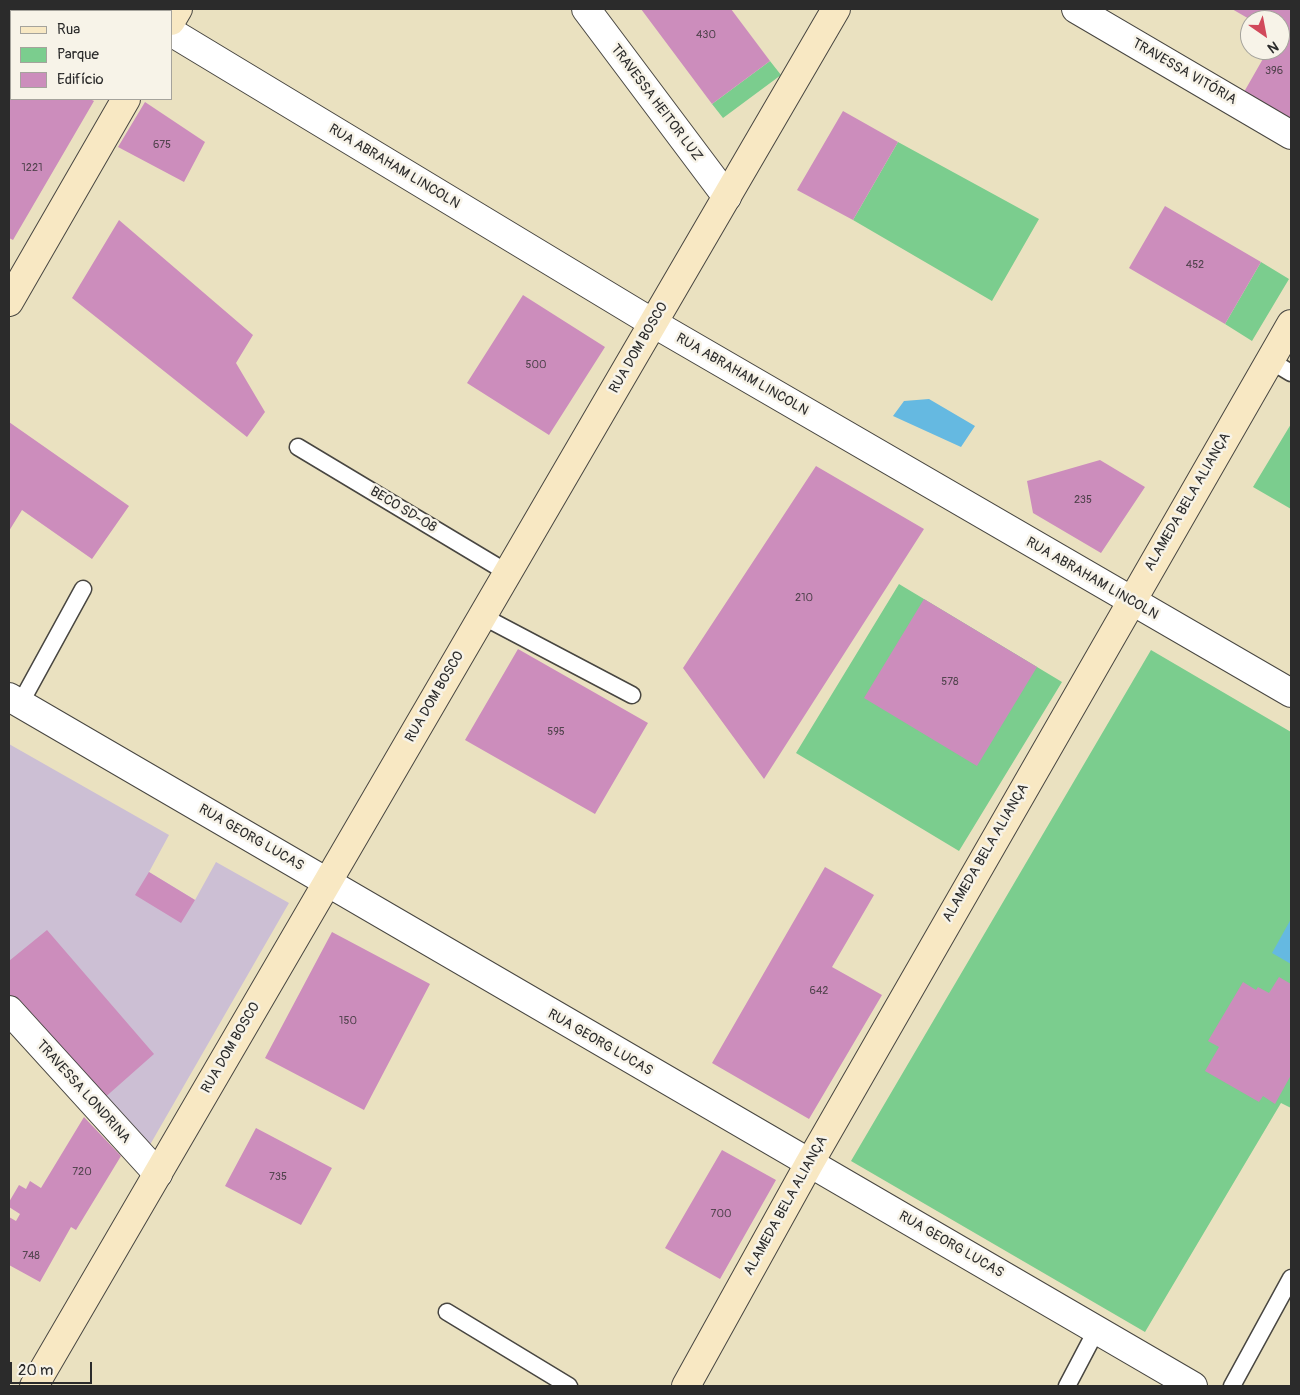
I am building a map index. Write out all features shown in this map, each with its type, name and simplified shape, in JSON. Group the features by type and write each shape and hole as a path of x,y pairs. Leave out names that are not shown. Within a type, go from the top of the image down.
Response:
{"street":[{"name":"TRAVESSA HEITOR LUZ","path":"586,9 726,197"},
{"name":"RUA DOM BOSCO","path":"34,1386 836,9"},
{"name":"TRAVESSA VITÓRIA","path":"1076,9 1291,135"},
{"name":"RUA ABRAHAM LINCOLN","path":"172,33 653,323 1291,693"},
{"path":"9,302 125,100"},
{"name":"ALAMEDA BELA ALIANÇA","path":"686,1386 809,1164 1130,601 1281,367 1291,324"},
{"name":"RUA GEORG LUCAS","path":"14,700 1193,1386"},
{"name":"TRAVESSA LONDRINA","path":"9,1010 158,1174"}],"lane":[{"name":"BECO SD-08","path":"298,448 508,573"},
{"path":"14,700 83,589"},
{"path":"482,616 632,695"},
{"path":"1232,1386 1291,1278"},
{"path":"448,1312 569,1386"},
{"path":"1067,1386 1097,1329"}],"shaded area":[{"path":"9,744 169,835 149,872 195,900 216,862 289,903 147,1150 9,994"}],"green space":[{"path":"770,61 781,75 723,118 712,104"},
{"path":"898,142 1039,219 992,301 853,220"},
{"path":"1261,262 1289,279 1252,341 1225,324"},
{"path":"1291,424 1291,509 1253,487"},
{"path":"899,584 1062,682 959,851 796,753"},
{"path":"1151,650 1291,732 1291,1108 1281,1103 1145,1332 851,1161"}],"water":[{"path":"929,399 975,426 961,447 893,416 904,401"},
{"path":"1291,919 1291,964 1272,953"}],"building":[{"path":"9,9 30,9 32,10 10,10 10,100 94,101 13,240 9,238"},
{"path":"80,9 131,9 130,10"},
{"path":"641,9 731,9 770,61 712,104"},
{"path":"1232,9 1291,9 1291,120 1244,92 1262,60 1290,60 1290,10 1240,10 1240,14"},
{"path":"145,102 205,142 184,182 118,147"},
{"path":"843,111 898,142 853,220 797,190"},
{"path":"1165,206 1261,262 1225,324 1129,268"},
{"path":"119,220 253,335 236,363 265,412 247,437 72,298"},
{"path":"523,295 605,347 549,435 467,383"},
{"path":"9,422 129,506 92,559 22,510 9,531"},
{"path":"1100,460 1145,487 1101,553 1033,513 1027,481"},
{"path":"816,466 924,529 764,779 683,668"},
{"path":"924,599 1037,667 977,766 864,698"},
{"path":"518,649 648,723 595,814 465,740"},
{"path":"825,867 874,895 832,967 882,995 809,1119 712,1063"},
{"path":"149,872 195,900 181,923 135,895"},
{"path":"47,930 154,1054 102,1100 9,994 9,961"},
{"path":"332,932 430,984 364,1110 265,1058"},
{"path":"1279,977 1291,984 1291,1075 1275,1104 1263,1096 1259,1102 1205,1071 1219,1047 1208,1041 1243,982 1256,990 1258,987 1269,993"},
{"path":"84,1117 121,1156 76,1230 71,1227 40,1282 9,1265 9,1217 16,1221 20,1214 9,1207 9,1202 19,1185 26,1189 30,1181 41,1188"},
{"path":"256,1128 332,1168 301,1225 225,1186"},
{"path":"722,1150 776,1180 720,1279 665,1248"}]}
